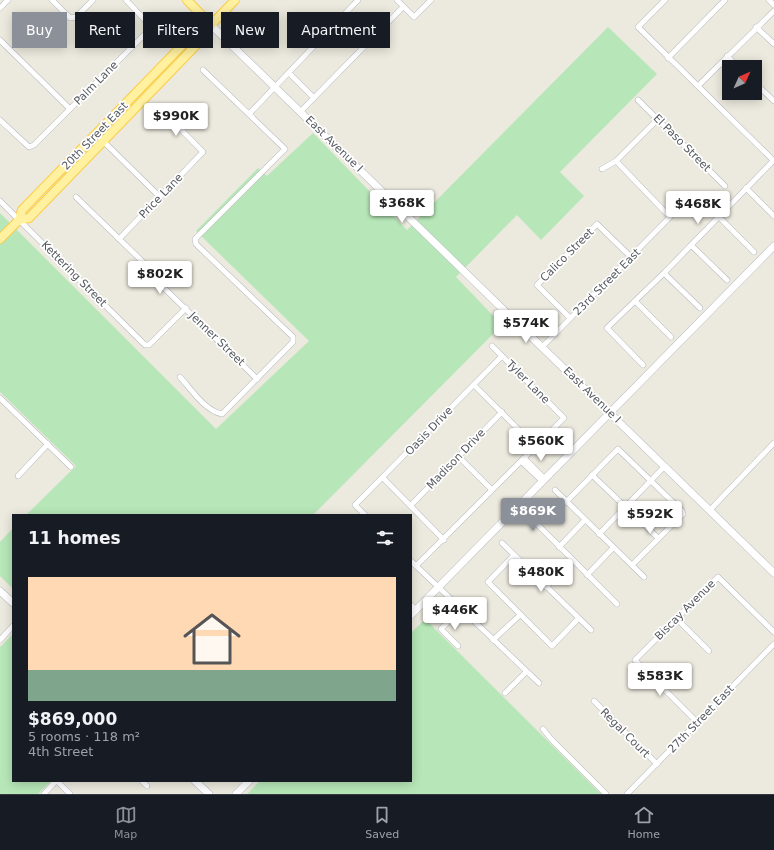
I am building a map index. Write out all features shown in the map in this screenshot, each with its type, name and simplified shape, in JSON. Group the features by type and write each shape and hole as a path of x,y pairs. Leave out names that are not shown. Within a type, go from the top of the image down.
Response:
{"main road":[{"name":"East Avenue I","path":"187,0 199,12"},
{"name":"20th Street East","path":"213,22 235,0"},
{"name":"East Avenue I","path":"213,26 543,346 774,573"},
{"name":"20th Street East","path":"0,239 19,220 22,210 180,48"},
{"name":"20th Street East","path":"19,220 29,218 193,48"},
{"path":"413,610 519,506 728,291 774,246"},
{"path":"0,591 12,602"},
{"path":"196,782 209,794"},
{"path":"236,794 248,782"}],"street":[{"path":"0,8 8,0"},
{"path":"52,0 70,18 76,17 93,0"},
{"name":"Palm Lane","path":"0,120 29,147 34,145 146,33 148,25 126,0"},
{"path":"249,114 358,0"},
{"path":"397,0 414,17 431,0"},
{"path":"643,365 607,328 664,273 718,216 774,161 638,27 665,0"},
{"path":"668,58 725,0"},
{"path":"769,0 774,5"},
{"path":"300,112 403,7"},
{"path":"698,86 756,27 774,11"},
{"path":"756,27 774,44"},
{"path":"0,40 70,109"},
{"path":"727,56 731,60"},
{"path":"180,377 209,407 216,413 222,414 293,342 293,337 196,244 195,238 285,149 203,70"},
{"path":"289,73 314,98"},
{"path":"762,90 774,101"},
{"name":"El Paso Street","path":"638,100 725,186"},
{"name":"Price Lane","path":"119,239 203,152 162,110"},
{"path":"602,169 616,161 658,119"},
{"path":"96,134 160,197"},
{"name":"23rd Street East","path":"543,346 632,258 670,217 616,161"},
{"path":"746,188 774,216"},
{"name":"Jenner Street","path":"76,196 258,379"},
{"name":"Kettering Street","path":"0,201 145,345 149,345 186,308"},
{"path":"718,216 754,252"},
{"name":"Calico Street","path":"570,318 537,285 597,224 632,258"},
{"path":"691,245 727,280"},
{"path":"664,273 700,308"},
{"path":"635,301 671,337"},
{"name":"Tyler Lane","path":"492,346 564,418 535,446"},
{"name":"Oasis Drive","path":"364,514 355,505 502,356"},
{"path":"416,566 444,540 535,446 474,385"},
{"path":"0,398 71,467"},
{"name":"Madison Drive","path":"411,505 502,412"},
{"path":"710,510 774,443"},
{"path":"18,476 48,444"},
{"path":"566,502 618,449 682,511 683,514 632,565"},
{"path":"458,456 492,490"},
{"path":"522,459 544,480"},
{"path":"599,534 665,466"},
{"path":"592,475 658,538"},
{"path":"382,478 411,505 444,540"},
{"path":"555,490 644,577"},
{"path":"519,506 617,604"},
{"path":"559,547 585,520"},
{"path":"502,543 578,619 592,630"},
{"path":"587,575 613,548"},
{"path":"514,555 488,582 520,615 552,646 578,619"},
{"path":"546,587 572,560"},
{"path":"412,562 539,683"},
{"name":"Biscay Avenue","path":"697,722 635,660 718,577 774,632"},
{"path":"458,646 441,629 462,608"},
{"path":"493,640 520,615"},
{"path":"677,619 709,651"},
{"path":"0,640 12,627"},
{"name":"27th Street East","path":"627,794 774,644"},
{"path":"505,693 526,672"},
{"name":"Regal Court","path":"594,702 657,764"},
{"path":"543,729 551,739 606,794"},
{"path":"44,794 56,782"},
{"path":"58,782 70,794"},
{"path":"143,782 147,786"}],"green space":[{"path":"608,27 657,74 560,172 584,196 541,240 517,215 456,277 502,325 314,514 27,514 76,466 0,392 0,213 216,429 309,341 196,231 258,168 267,176 313,133 407,230"},
{"path":"12,529 12,588 0,576 0,542"},
{"path":"425,619 601,794 247,794 259,782 412,782 412,632"},
{"path":"12,635 12,782 50,782 38,794 0,794 0,647"}]}
